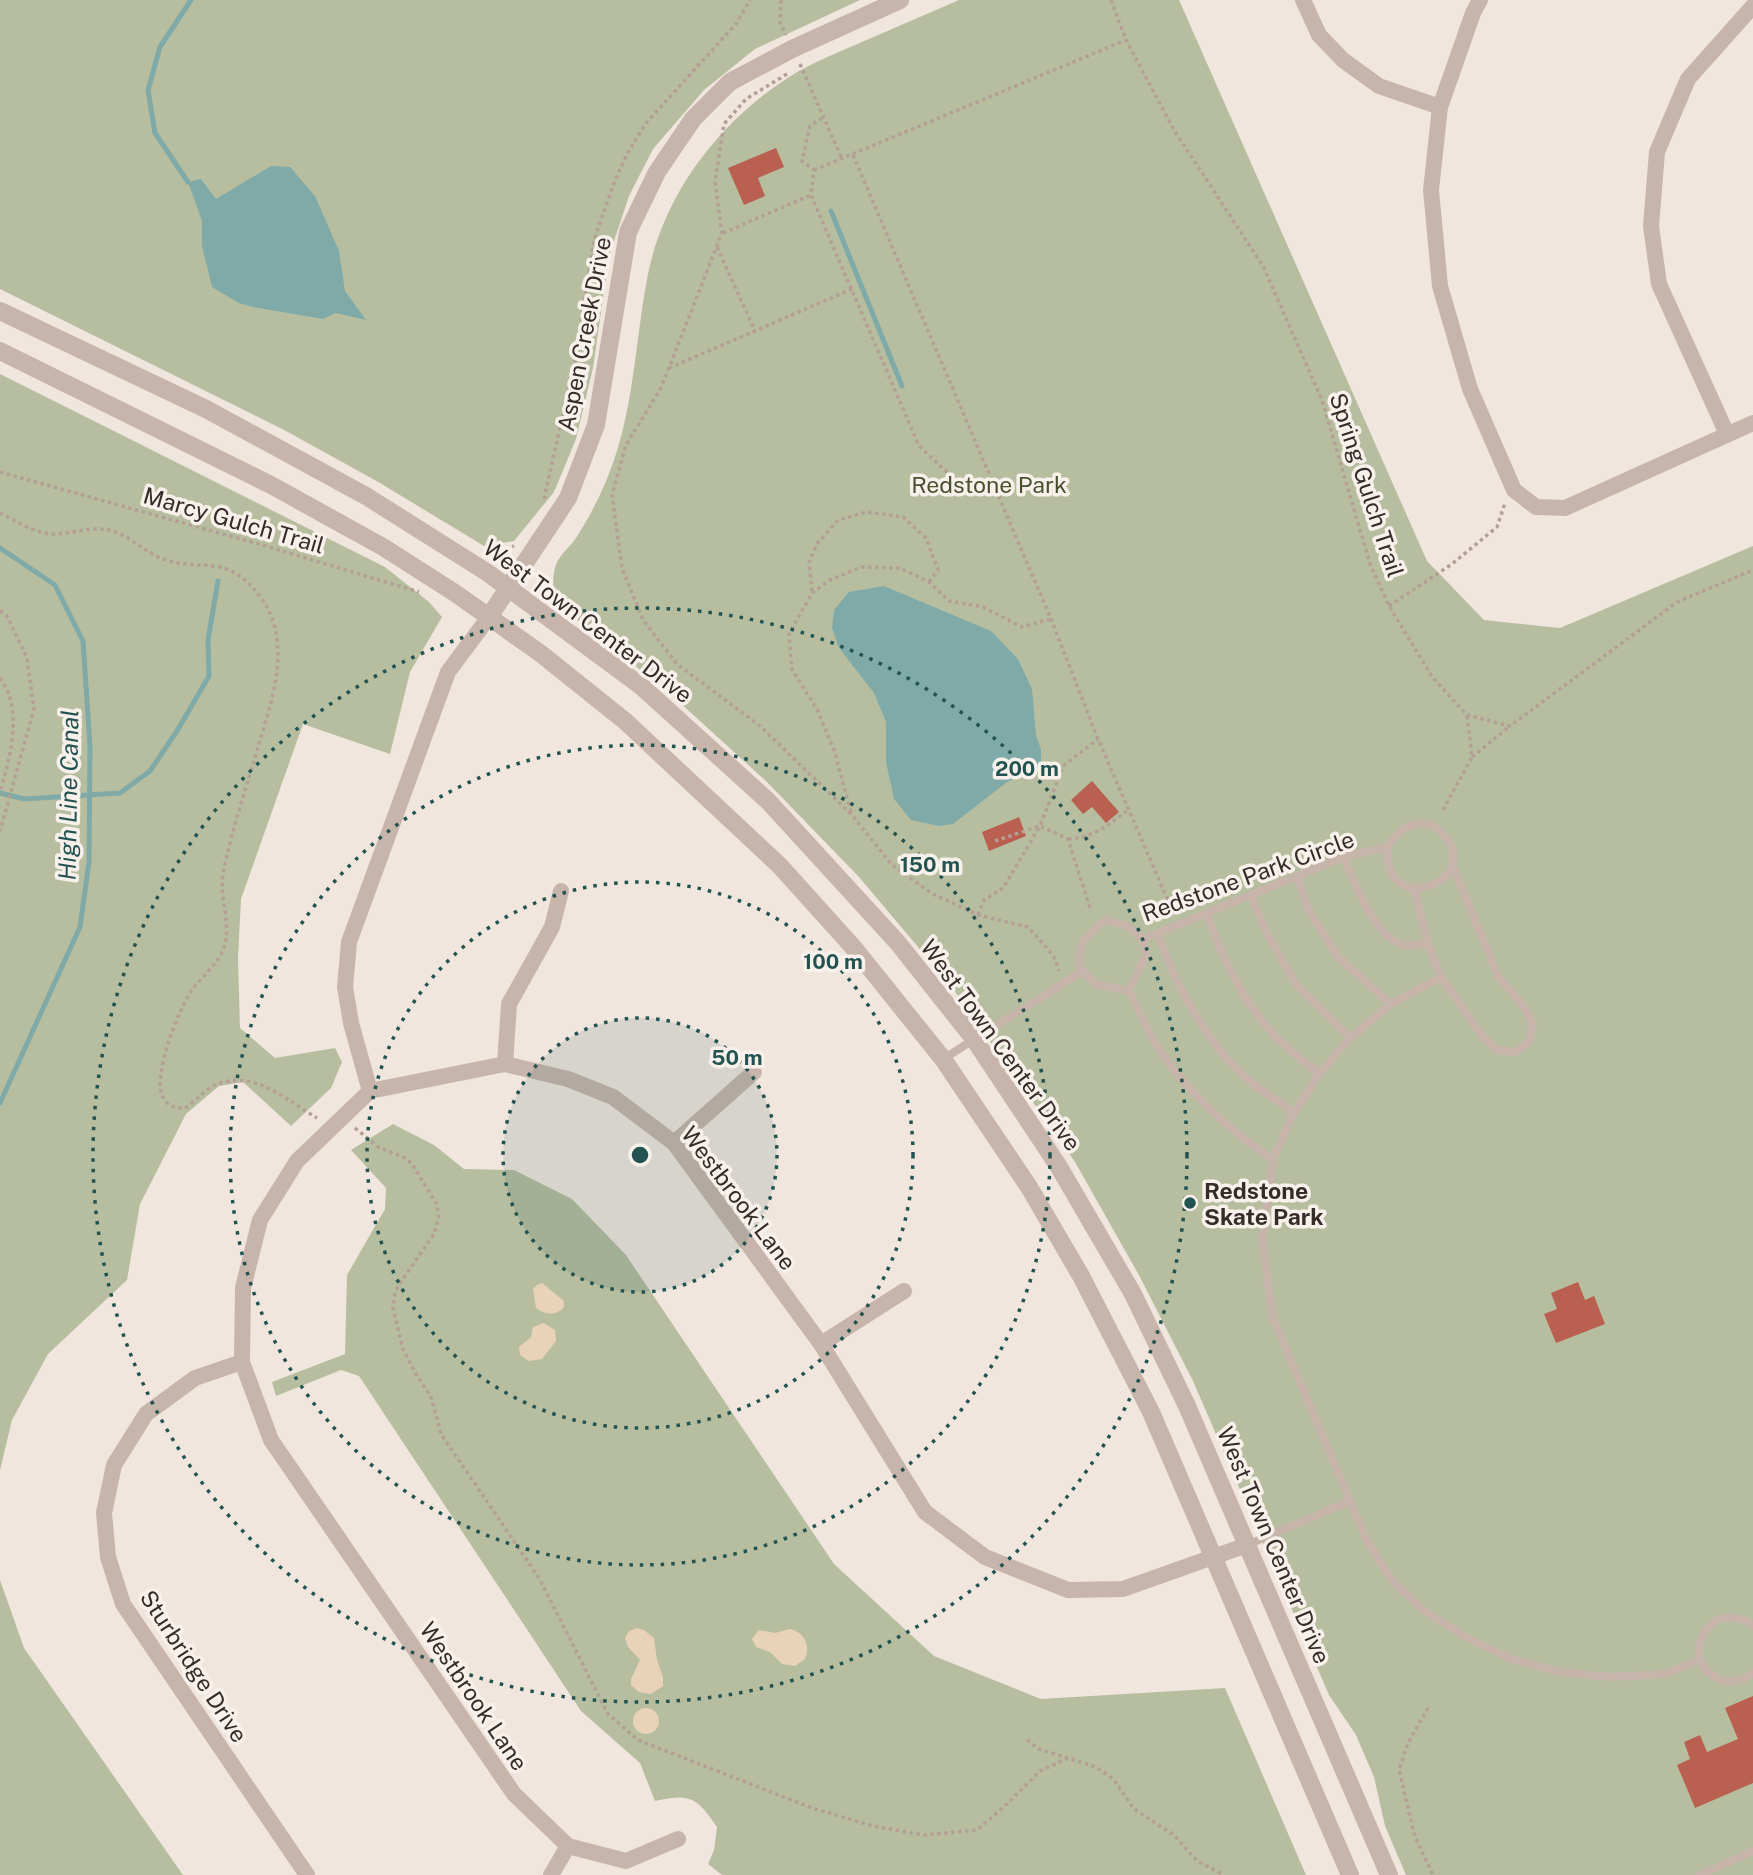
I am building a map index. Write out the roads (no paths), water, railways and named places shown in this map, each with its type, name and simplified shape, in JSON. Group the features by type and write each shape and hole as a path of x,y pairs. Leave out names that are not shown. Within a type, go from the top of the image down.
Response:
{"street":[{"name":"Aspen Creek Drive","path":"370,1091 351,1023 345,987 349,942 448,672 509,588 568,498 596,425 628,232 657,172 693,119 730,82 793,49 900,0"},
{"path":"1303,0 1320,35 1343,60 1379,86 1440,107"},
{"path":"1480,0 1469,23 1440,107 1431,190 1440,286 1470,389 1514,490 1536,507 1565,508 1753,423"},
{"path":"1727,434 1659,284 1651,226 1657,152 1688,79 1753,6"},
{"name":"West Town Center Drive","path":"0,311 206,409 366,496 488,573 641,686 768,801 898,943 974,1040 1059,1167 1133,1294 1188,1406 1389,1875"},
{"path":"0,351 302,502 394,554 489,617 540,653 625,721 780,866 853,947 943,1059 1029,1187 1081,1276 1151,1412 1350,1875"},
{"path":"505,1064 509,1003 552,927 561,891"},
{"name":"Westbrook Lane","path":"678,1839 626,1861 568,1846 514,1794 271,1440 242,1362 243,1288 260,1220 298,1161 370,1091 505,1064 568,1079 613,1097 674,1143 821,1344 925,1511 985,1557 1068,1590 1123,1589 1247,1545"},
{"path":"674,1143 754,1072"},
{"path":"821,1344 904,1291"},
{"name":"Sturbridge Drive","path":"242,1362 195,1378 146,1414 114,1465 104,1513 108,1557 123,1604 307,1875"},
{"path":"551,1875 568,1846"}],"lane":[{"name":"Redstone Park Circle","path":"1425,823 1439,829 1450,841 1452,864 1498,976 1525,1008 1533,1025 1529,1042 1516,1052 1497,1050 1483,1037 1441,977 1428,944 1413,888 1393,875 1387,859 1388,847 1395,835 1408,825 1425,823"},
{"name":"Redstone Park Circle","path":"1080,973 1078,951 1090,931 1106,920 1127,926 1143,939 1344,857 1388,847"},
{"path":"1344,857 1358,892 1385,936 1404,945 1428,944"},
{"path":"1413,888 1430,887 1442,881 1452,864"},
{"path":"1297,876 1309,911 1339,958 1391,1004"},
{"path":"1251,895 1265,930 1297,986 1350,1038"},
{"path":"1207,913 1218,946 1253,1010 1275,1036 1319,1074"},
{"path":"1158,933 1182,994 1225,1055 1245,1077 1294,1113"},
{"path":"1129,990 1146,954 1143,939"},
{"path":"943,1059 1083,971 1095,984 1129,990"},
{"path":"1441,977 1391,1004 1350,1038 1319,1074 1294,1113 1273,1158 1262,1239 1273,1318 1367,1541 1391,1579 1423,1610 1462,1635 1509,1658 1560,1672 1611,1677 1663,1674 1701,1660"},
{"path":"1129,990 1158,1047 1184,1082 1246,1141 1273,1158"},
{"path":"1247,1545 1350,1501"},
{"path":"1753,1625 1744,1619 1733,1617 1714,1622 1705,1630 1700,1641 1701,1660 1706,1670 1715,1677 1725,1681 1741,1679 1753,1673"},
{"path":"1700,1875 1753,1851"}],"water":[{"path":"271,166 290,167 315,196 339,251 345,291 366,320 336,313 323,319 253,307 239,303 212,287 202,246 202,221 188,182 201,179 216,199"},
{"path":"884,586 991,631 1018,659 1032,689 1041,766 1007,782 953,824 939,826 911,820 894,799 886,762 886,722 874,693 839,648 832,628 834,610 849,592"}],"waterway":[{"path":"188,182 155,133 148,90 160,47 191,0"},
{"path":"831,211 902,386"},
{"name":"High Line Canal","path":"0,548 55,585 83,641 90,746 89,862 80,927 0,1103"},
{"path":"0,793 24,799 120,793 150,771 209,676 208,640 218,581"}],"place":[{"name":"Redstone Skate Park","path":"1190,1203"}],"park label":[{"name":"Redstone Park","path":"989,484"}]}
